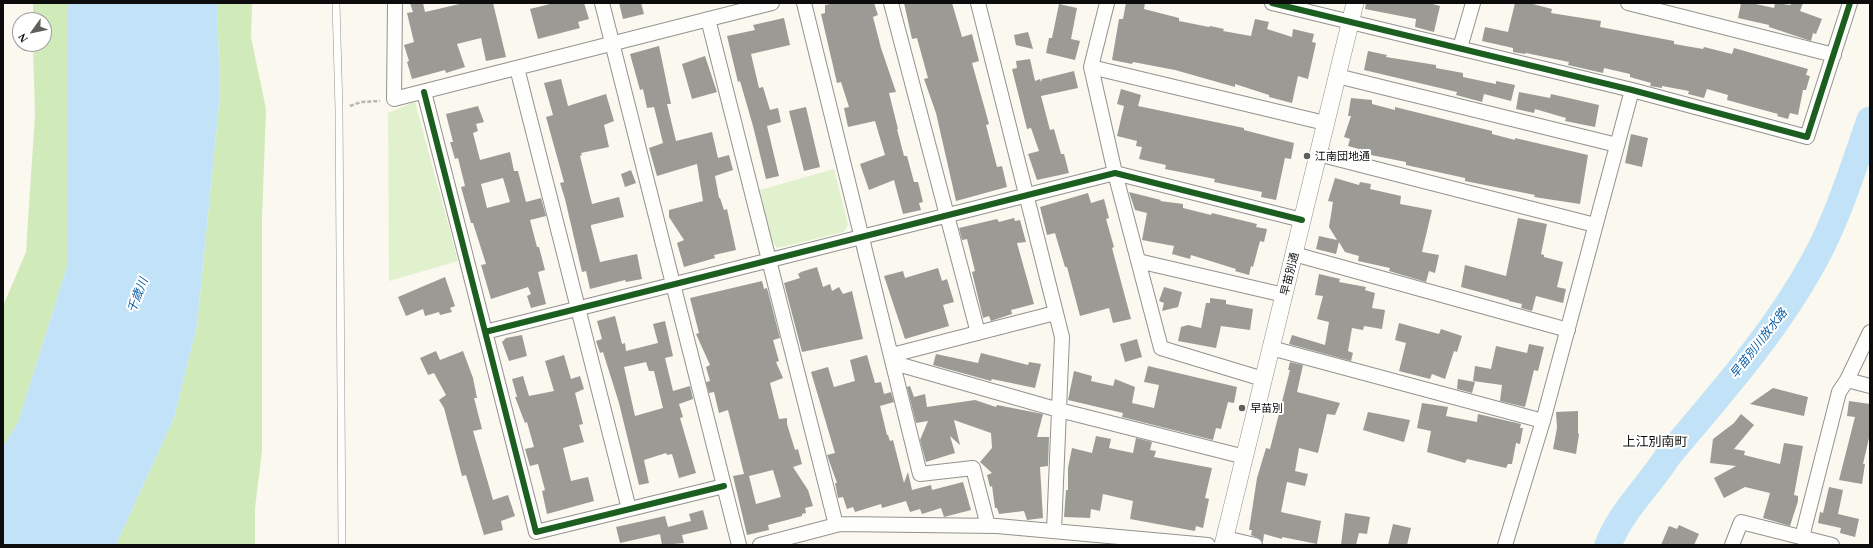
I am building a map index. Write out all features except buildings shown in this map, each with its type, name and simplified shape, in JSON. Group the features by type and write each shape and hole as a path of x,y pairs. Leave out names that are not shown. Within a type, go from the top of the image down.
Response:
{"street":[{"path":"395,3 394,99 772,3"},
{"path":"602,3 739,545"},
{"path":"804,3 863,236 920,474 973,468 988,526"},
{"path":"891,3 978,333"},
{"path":"978,3 1062,338 1054,531"},
{"path":"1107,3 1091,67 1115,173 1161,348 1263,379"},
{"path":"1272,3 1632,90 1807,137 1850,3"},
{"name":"早苗別通","path":"1224,541 1355,3"},
{"path":"1460,48 1473,3"},
{"path":"1628,3 1834,55"},
{"path":"708,19 836,525"},
{"path":"1091,67 1325,123"},
{"path":"517,68 629,509"},
{"path":"1337,76 1617,145"},
{"path":"1505,545 1543,421 1632,90"},
{"path":"424,92 536,532 724,486"},
{"path":"1318,154 1595,225"},
{"path":"485,332 1115,173 1302,220"},
{"path":"1294,254 1568,330"},
{"path":"1138,262 1284,295"},
{"path":"893,359 978,333 1056,313"},
{"path":"1802,537 1839,392 1847,380 1870,332"},
{"path":"1271,348 1543,421"},
{"path":"893,359 1059,410 1245,457"},
{"path":"1847,380 1870,386"},
{"path":"1732,545 1741,522 1832,545"},
{"path":"760,545 840,524 988,526 1208,545"},
{"path":"1224,541 1255,545"}],"lane":[{"path":"336,3 339,109 342,545"}],"path":[{"path":"339,109 361,102 394,99"}],"green space":[{"path":"33,3 68,3 68,263 18,422 3,447 3,306 26,252 35,115 33,52 52,52 52,12 33,12"},
{"path":"217,3 252,3 251,37 266,109 262,219 262,451 255,508 255,545 116,545 174,418 197,326 220,94"},
{"path":"415,102 458,261 389,281 388,113"},
{"path":"834,169 848,225 844,232 777,248 770,238 760,190"}],"water":[{"name":"千歳川","path":"68,3 217,3 220,94 197,326 174,418 116,545 3,545 3,447 18,422 68,263"}],"waterway":[{"name":"早苗別川放水路","path":"1608,545 1620,521 1668,456 1764,339 1798,289 1822,246 1830,228 1870,120"}],"cycle path":[{"path":"1272,3 1632,90 1807,137 1850,3"},
{"path":"424,92 536,532 724,486"},
{"path":"485,332 1115,173 1302,220"}],"place":[{"name":"江南団地通","path":"1307,156"},
{"name":"早苗別","path":"1242,408"}],"district":[{"name":"上江別南町","path":"1655,441"}]}
